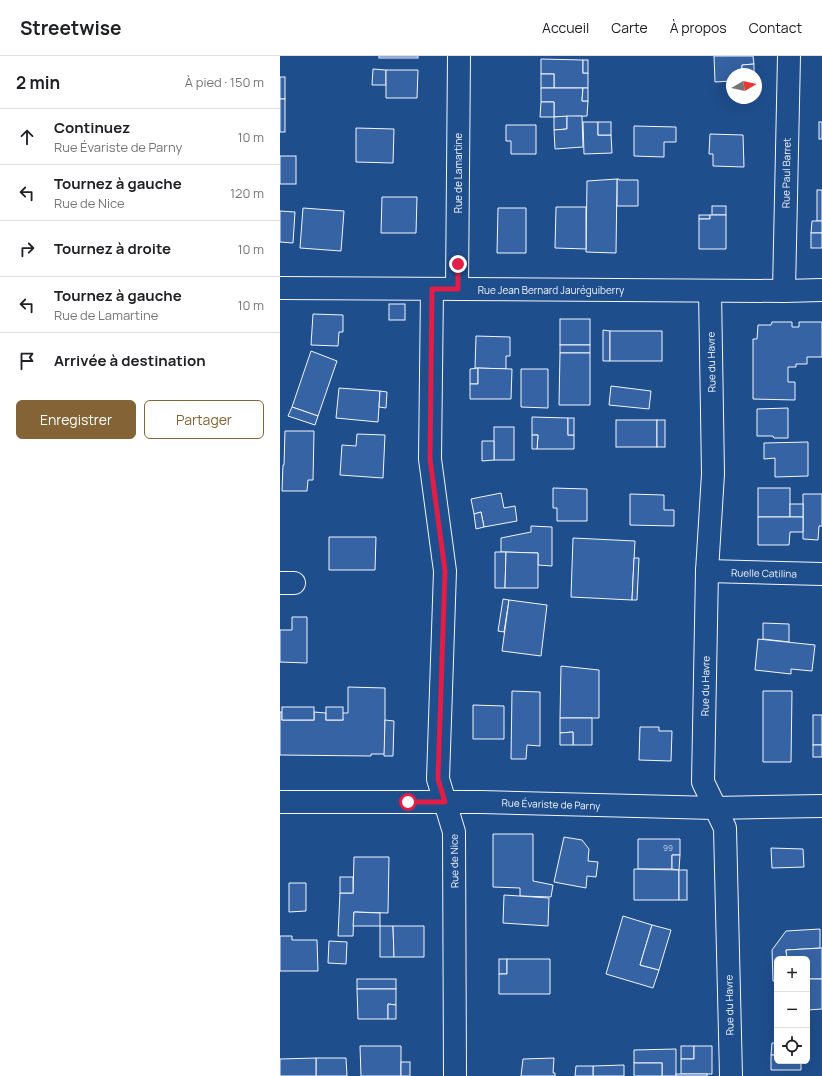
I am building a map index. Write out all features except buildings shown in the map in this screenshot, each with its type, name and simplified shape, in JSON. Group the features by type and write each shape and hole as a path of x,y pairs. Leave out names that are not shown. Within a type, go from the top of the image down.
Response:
{"street":[{"name":"Rue de Lamartine","path":"458,56 458,289"},
{"name":"Rue Paul Barret","path":"784,291 789,56"},
{"name":"Rue Jean Bernard Jauréguiberry","path":"280,288 822,290"},
{"name":"Rue de Nice","path":"432,289 430,459 445,571 438,779 454,832 455,1076"},
{"name":"Rue du Havre","path":"710,290 713,474 707,571 703,782 714,808 725,828 731,1076"},
{"name":"Ruelle Catilina","path":"707,571 822,574"},
{"name":"Rue Évariste de Parny","path":"280,802 445,802 714,808 822,806"}],"route":[{"path":"408,802 445,802 438,779 445,571 430,459 432,289 458,289 458,264"}]}
